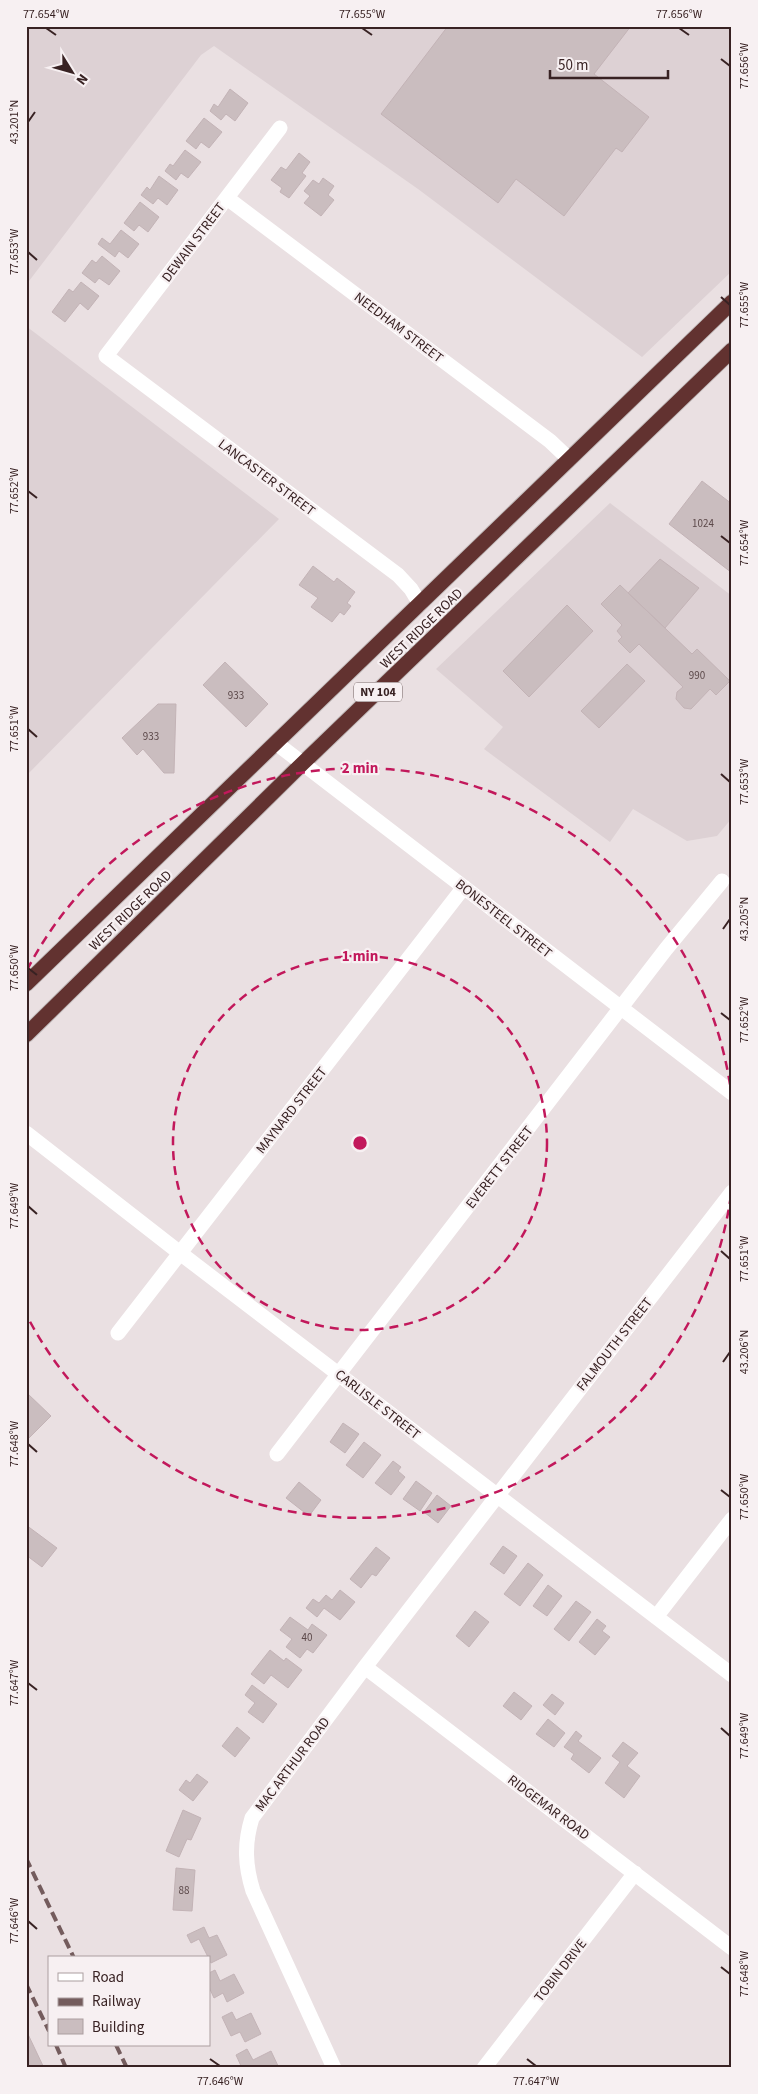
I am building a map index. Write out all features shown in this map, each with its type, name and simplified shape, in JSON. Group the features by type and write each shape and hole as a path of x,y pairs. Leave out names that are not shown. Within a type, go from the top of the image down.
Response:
{"highway":[{"name":"WEST RIDGE ROAD","path":"26,984 732,302"},
{"name":"WEST RIDGE ROAD","path":"26,1035 303,763 732,350"}],"street":[{"name":"DEWAIN STREET","path":"106,356 280,128"},
{"name":"NEEDHAM STREET","path":"227,198 542,435 569,459"},
{"name":"LANCASTER STREET","path":"106,356 398,575 411,589 420,604"},
{"name":"BONESTEEL STREET","path":"276,743 732,1093"},
{"name":"EVERETT STREET","path":"277,1454 621,1008 722,881"},
{"name":"MAYNARD STREET","path":"118,1333 464,887"},
{"name":"CARLISLE STREET","path":"26,1133 180,1254 732,1674"},
{"name":"FALMOUTH STREET","path":"497,1496 732,1192"},
{"name":"MAC ARTHUR ROAD","path":"334,2068 253,1891 247,1870 245,1853 247,1835 252,1818 263,1801 497,1496"},
{"path":"656,1617 732,1519"},
{"name":"RIDGEMAR ROAD","path":"365,1667 732,1948"},
{"name":"TOBIN DRIVE","path":"484,2068 635,1873"}],"shaded area":[{"path":"26,26 732,26 732,271 642,357 418,189 214,46 201,55 26,285"},
{"path":"26,326 279,519 26,776"},
{"path":"610,503 732,596 732,818 717,836 687,841 633,809 610,842 484,749 503,727 436,669"}],"building":[{"path":"448,26 631,26 594,74 649,117 622,152 616,148 564,216 516,179 498,203 381,114"},
{"path":"230,89 248,103 235,121 226,114 221,120 210,111 214,104 218,107"},
{"path":"204,118 222,132 209,148 201,142 196,149 186,141"},
{"path":"185,150 201,162 188,178 181,173 176,180 165,171 170,164 173,166"},
{"path":"299,153 310,162 302,173 306,176 289,198 280,192 282,188 271,180 281,167 286,170"},
{"path":"159,176 178,190 167,205 158,198 153,204 141,195 147,187 150,190"},
{"path":"323,178 334,186 328,195 334,200 321,216 304,203 310,196 304,191 313,180 319,184"},
{"path":"140,202 159,217 148,232 139,225 134,231 124,223"},
{"path":"121,230 139,244 128,258 119,251 115,257 98,244 102,238 110,244"},
{"path":"102,256 120,271 109,285 99,278 95,283 82,273 92,260 96,263"},
{"path":"81,282 99,296 88,310 80,303 65,322 52,312 69,289 73,292"},
{"path":"702,481 732,504 732,573 669,524"},
{"path":"660,559 699,588 665,628 628,593"},
{"path":"313,566 334,582 337,578 355,592 347,603 351,606 344,615 340,612 332,622 311,607 318,598 299,585"},
{"path":"620,585 692,654 697,649 730,681 716,695 710,689 691,709 684,708 676,699 677,692 683,687 639,644 630,653 618,641 622,637 617,631 622,625 601,604"},
{"path":"567,605 593,631 529,697 503,671"},
{"path":"225,662 268,704 246,727 203,685"},
{"path":"627,664 645,681 599,728 581,711"},
{"path":"158,704 176,704 174,773 164,773 143,749 137,755 122,738"},
{"path":"28,1394 51,1416 26,1441 26,1396"},
{"path":"343,1423 359,1434 345,1453 330,1442"},
{"path":"364,1442 381,1455 363,1478 346,1465"},
{"path":"393,1461 401,1467 398,1471 405,1477 391,1495 375,1483"},
{"path":"416,1481 432,1493 420,1511 403,1499"},
{"path":"299,1482 321,1500 309,1516 286,1498"},
{"path":"437,1495 451,1506 438,1523 424,1512"},
{"path":"26,1525 57,1548 42,1567 26,1555"},
{"path":"503,1546 517,1556 504,1574 490,1564"},
{"path":"376,1547 390,1558 376,1576 372,1574 361,1588 350,1579"},
{"path":"528,1563 543,1575 520,1606 504,1594"},
{"path":"548,1585 562,1596 547,1616 533,1606"},
{"path":"340,1590 355,1602 340,1620 324,1608 317,1617 306,1608 313,1599 319,1603 326,1595 332,1600"},
{"path":"576,1601 591,1612 569,1641 554,1629"},
{"path":"475,1611 489,1622 469,1647 456,1636"},
{"path":"290,1617 308,1630 312,1624 327,1635 313,1653 307,1649 300,1658 286,1647 292,1639 280,1630"},
{"path":"597,1619 606,1626 602,1631 610,1637 595,1655 579,1642"},
{"path":"270,1650 284,1661 286,1658 302,1670 288,1688 271,1675 264,1684 251,1674"},
{"path":"252,1685 277,1704 263,1723 248,1712 255,1703 245,1695"},
{"path":"514,1692 532,1706 521,1720 503,1706"},
{"path":"552,1694 564,1703 555,1715 543,1705"},
{"path":"548,1719 565,1733 554,1747 536,1734"},
{"path":"237,1727 250,1738 235,1757 222,1746"},
{"path":"576,1731 582,1736 578,1741 601,1758 589,1773 571,1759 574,1754 564,1747"},
{"path":"623,1742 638,1753 627,1766 640,1776 624,1798 605,1783 620,1762 612,1756"},
{"path":"197,1774 208,1782 193,1801 179,1790 186,1780 190,1783"},
{"path":"183,1810 201,1818 191,1840 187,1839 179,1857 166,1851"},
{"path":"176,1868 195,1870 192,1911 173,1910"},
{"path":"204,1927 209,1938 217,1935 227,1955 211,1963 210,1956 208,1956 199,1939 191,1943 187,1935"},
{"path":"215,1970 220,1981 234,1974 244,1993 227,2002 223,1993 214,1998 210,1989 210,1972"},
{"path":"232,2012 236,2020 251,2013 261,2034 245,2042 240,2032 231,2036 222,2017"},
{"path":"26,2030 44,2068 26,2068"},
{"path":"247,2049 253,2060 271,2051 279,2068 242,2068 236,2055"}],"railway":[{"path":"26,1858 73,1956"},
{"path":"26,1984 48,2029"},
{"path":"56,2046 66,2068"},
{"path":"116,2046 127,2068"}]}
